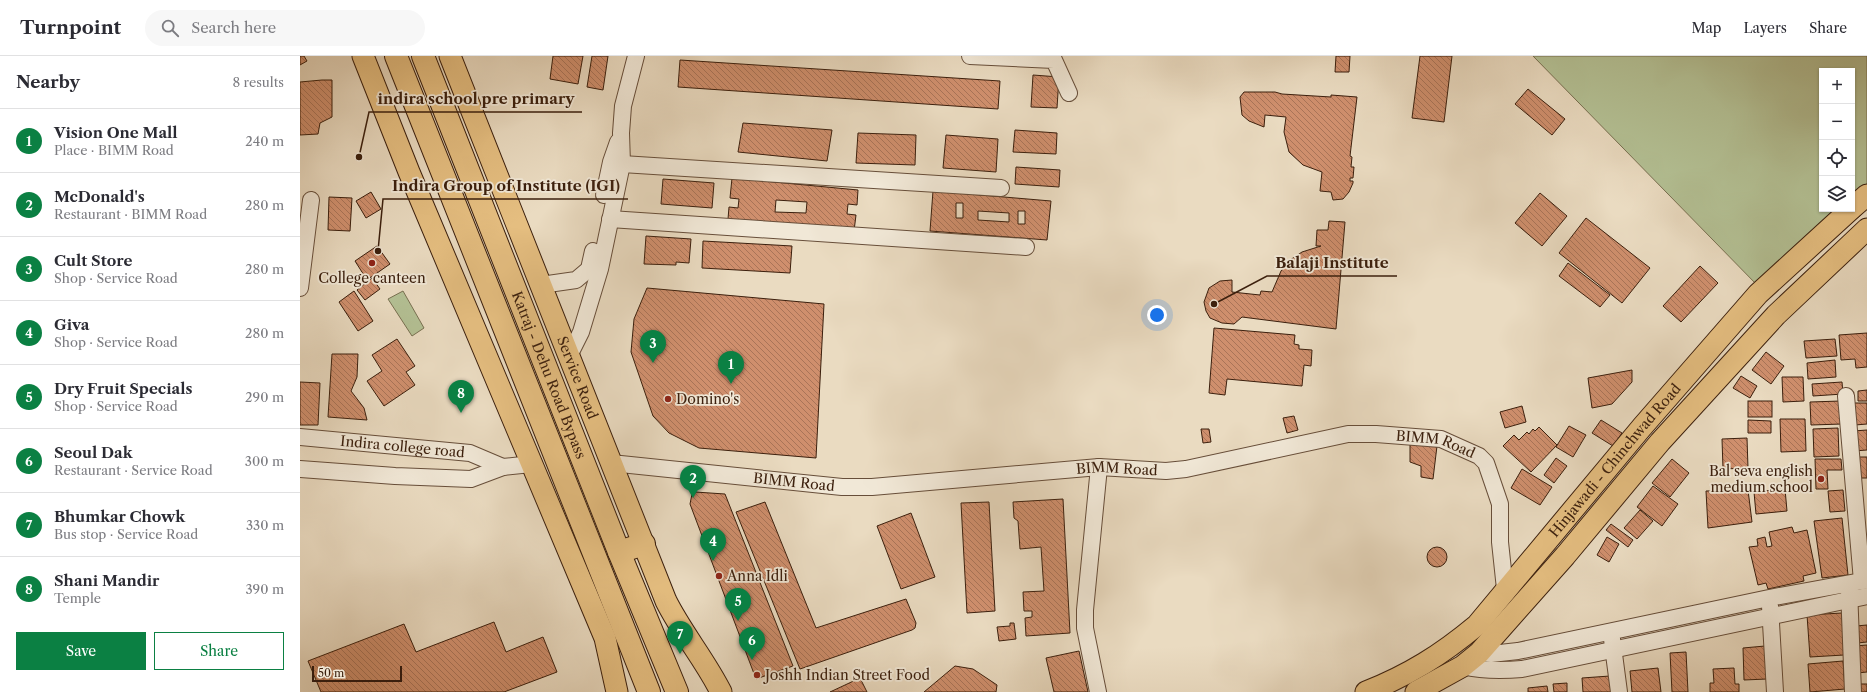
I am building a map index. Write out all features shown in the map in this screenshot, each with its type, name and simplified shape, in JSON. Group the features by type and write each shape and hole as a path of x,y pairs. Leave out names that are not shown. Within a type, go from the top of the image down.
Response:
{"highway":[{"name":"Katraj - Dehu Road Bypass","path":"396,56 650,692"},
{"name":"Katraj - Dehu Road Bypass","path":"423,56 677,692"},
{"path":"620,552 644,544"}],"main road":[{"path":"364,56 409,172 604,638 617,692"},
{"name":"Service Road","path":"450,56 540,285 676,622 699,655 721,692"},
{"name":"Hinjawadi - Chinchwad Road","path":"1366,692 1398,679 1447,650 1477,625 1505,589 1642,427 1758,294 1861,201"},
{"name":"Hinjawadi - Chinchwad Road","path":"1416,692 1471,659 1565,556 1665,436 1776,315 1867,229"}],"street":[{"path":"540,285 576,280 594,269 610,220 622,164 621,133 623,106 636,56"},
{"path":"970,56 1054,60 1070,93"},
{"path":"569,356 581,332 594,269 611,162 621,133"},
{"path":"622,164 1001,188"},
{"path":"300,288 311,200"},
{"path":"610,220 1026,247"},
{"path":"1846,396 1859,581 1849,600 1853,692"},
{"name":"BIMM Road","path":"612,463 842,487 872,487 1099,467 1166,471 1186,469 1348,434 1376,434 1441,439 1479,456 1486,463 1500,504 1500,542 1505,589"},
{"name":"Indira college road","path":"300,437 470,453 503,467"},
{"name":"Indira college road","path":"300,469 395,476 470,479 503,467 530,464"},
{"path":"1098,692 1085,628 1085,610 1099,467"},
{"path":"1859,581 1769,598 1518,651 1491,654 1471,659 1478,670 1522,670 1770,615 1867,596"},
{"path":"1769,598 1775,692"},
{"path":"1612,632 1619,692"}],"green space":[{"path":"1533,56 1867,56 1867,189 1855,199 1855,68 1819,68 1819,212 1842,212 1758,286"},
{"path":"403,291 424,328 412,336 388,299"}],"building":[{"path":"300,56 304,56 307,61 300,65"},
{"path":"553,56 583,56 578,84 550,79"},
{"path":"592,56 608,56 603,90 587,87"},
{"path":"1336,56 1350,56 1349,72 1335,72"},
{"path":"1420,56 1452,56 1444,122 1412,118"},
{"path":"680,60 1000,81 998,109 678,87"},
{"path":"1033,75 1059,77 1057,108 1031,107"},
{"path":"332,80 332,117 320,123 318,134 300,135 300,82"},
{"path":"1528,89 1565,119 1552,135 1515,104"},
{"path":"1244,92 1275,92 1282,94 1331,97 1331,95 1357,97 1350,156 1352,157 1351,167 1354,167 1353,178 1350,178 1350,181 1353,181 1353,183 1349,192 1343,199 1333,200 1331,192 1320,191 1322,172 1303,165 1289,152 1284,132 1286,117 1265,115 1264,127 1249,121 1242,115 1240,97"},
{"path":"743,123 832,130 827,161 738,152"},
{"path":"1015,130 1057,133 1056,154 1013,152"},
{"path":"858,133 916,135 915,165 856,163"},
{"path":"946,135 998,139 996,172 943,168"},
{"path":"1016,167 1060,170 1059,187 1015,184"},
{"path":"732,178 858,190 857,205 848,204 847,214 856,215 854,231 728,219 729,207 738,208 739,199 730,198","holes":["776,200 807,202 806,213 775,212"]},
{"path":"663,179 714,183 712,208 661,204"},
{"path":"933,191 1051,201 1047,240 930,231","holes":["956,203 963,203 963,218 956,218","978,211 1009,213 1009,222 978,220","1018,211 1025,211 1025,224 1018,224"]},
{"path":"371,192 381,209 366,218 356,201"},
{"path":"1540,193 1567,216 1542,246 1515,223"},
{"path":"329,197 352,198 350,231 328,230"},
{"path":"1586,218 1650,268 1622,303 1559,253"},
{"path":"1329,221 1345,222 1336,329 1242,317 1234,324 1222,323 1210,318 1206,311 1204,302 1209,288 1220,281 1232,280 1232,292 1260,295 1261,291 1272,292 1281,271 1290,260 1302,252 1321,246 1316,246 1317,230 1328,230"},
{"path":"646,236 691,239 689,263 676,262 676,265 644,264"},
{"path":"703,241 792,246 790,273 702,268"},
{"name":"College canteen","path":"377,246 390,264 367,280 355,261"},
{"path":"1568,263 1610,295 1600,307 1559,276"},
{"path":"1700,266 1718,283 1681,322 1663,306"},
{"path":"372,278 380,289 365,300 357,290"},
{"path":"647,288 824,304 816,458 699,448 669,433 653,416 631,352 634,319"},
{"path":"354,291 373,321 358,331 339,302"},
{"path":"1214,328 1295,335 1294,344 1299,345 1299,349 1312,350 1311,366 1304,365 1302,386 1227,379 1225,395 1209,393"},
{"path":"1867,333 1867,367 1856,368 1855,359 1841,360 1839,335"},
{"path":"397,339 415,366 406,372 415,385 384,406 367,381 382,371 372,355"},
{"path":"1835,339 1837,356 1806,358 1804,341"},
{"path":"1766,352 1784,366 1771,384 1752,370"},
{"path":"332,354 358,354 357,377 351,391 364,408 367,420 328,417"},
{"path":"1835,360 1836,377 1808,379 1807,363"},
{"path":"1632,370 1632,382 1612,404 1592,408 1588,378"},
{"path":"1741,376 1757,386 1750,398 1733,388"},
{"path":"1782,377 1803,377 1804,401 1783,402"},
{"path":"300,382 320,383 318,425 300,425"},
{"path":"1842,382 1843,394 1813,396 1812,384"},
{"path":"1867,390 1867,401 1858,401 1858,391"},
{"path":"1748,401 1772,401 1772,417 1748,417"},
{"path":"1841,401 1842,424 1811,425 1810,402"},
{"path":"1854,403 1867,403 1867,424 1855,425"},
{"path":"1522,406 1526,422 1505,428 1500,412"},
{"path":"1294,416 1298,430 1287,433 1283,418"},
{"path":"1780,419 1805,419 1806,451 1781,452"},
{"path":"1601,420 1622,433 1613,446 1592,433"},
{"path":"1748,420 1771,421 1771,433 1748,433"},
{"path":"1569,426 1586,435 1573,457 1556,447"},
{"path":"1539,427 1557,445 1531,472 1503,446 1514,435 1519,440 1527,432 1529,434 1533,429 1535,431"},
{"path":"1838,428 1839,456 1814,457 1813,429"},
{"path":"1201,429 1209,429 1211,442 1203,443"},
{"path":"1867,430 1867,450 1854,451 1854,431"},
{"path":"1747,438 1748,468 1723,469 1722,439"},
{"path":"1410,443 1437,446 1433,479 1421,477 1421,466 1410,462"},
{"path":"1855,457 1867,457 1867,478 1856,478"},
{"path":"1556,458 1567,466 1554,483 1544,475"},
{"path":"1672,459 1689,473 1670,497 1652,483"},
{"name":"Bal seva english medium school","path":"1815,459 1841,459 1842,470 1827,470 1828,489 1816,489"},
{"path":"1522,469 1552,487 1540,505 1511,488"},
{"path":"1653,486 1678,504 1662,526 1637,507"},
{"path":"1785,489 1787,511 1756,514 1754,492"},
{"path":"1748,490 1752,522 1708,528 1706,491"},
{"path":"1843,490 1845,511 1830,512 1828,491"},
{"path":"695,492 725,494 793,666 756,679 690,504 692,494"},
{"path":"1063,499 1070,633 1026,636 1025,618 1032,617 1032,611 1024,611 1023,592 1044,591 1041,547 1020,549 1018,521 1014,518 1013,502"},
{"path":"765,502 816,628 906,599 916,623 915,628 800,669 736,512"},
{"path":"989,502 995,611 967,613 961,503"},
{"path":"1640,510 1653,521 1637,539 1624,528"},
{"path":"911,513 935,577 901,589 877,526"},
{"path":"1842,518 1848,575 1822,578 1814,521"},
{"path":"1611,524 1633,540 1628,547 1606,530"},
{"path":"1792,527 1794,533 1807,530 1816,573 1803,576 1804,581 1768,589 1766,583 1758,585 1749,547 1758,546 1757,539 1765,537 1767,547 1772,546 1769,532"},
{"path":"1607,537 1619,544 1609,562 1597,555"},
{"path":"1437,547 1444,550 1447,557 1444,564 1437,567 1430,564 1427,557 1430,550"},
{"path":"1842,613 1844,655 1810,657 1807,615"},
{"path":"494,622 506,652 543,637 557,672 504,692 321,692 308,661 404,624 416,652"},
{"path":"1010,623 1014,623 1016,639 999,641 997,627 1010,626"},
{"path":"1867,625 1867,642 1857,643 1856,626"},
{"path":"1867,645 1867,672 1857,673 1855,646"},
{"path":"1765,646 1767,679 1744,680 1743,648"},
{"path":"1079,651 1088,692 1054,692 1046,658"},
{"path":"1686,652 1688,692 1672,692 1670,653"},
{"path":"1843,661 1845,689 1810,692 1808,664"},
{"path":"955,666 973,669 997,685 996,692 924,692"},
{"path":"1658,668 1661,692 1632,692 1630,671"},
{"path":"1734,668 1735,684 1739,684 1739,692 1710,692 1710,683 1714,683 1713,669"},
{"path":"1610,676 1612,692 1583,692 1582,678"},
{"path":"860,678 867,692 830,692"},
{"path":"1567,683 1567,692 1554,692 1553,684"},
{"path":"1857,684 1867,684 1867,692 1857,692"},
{"path":"1547,686 1548,692 1528,692 1528,688"}],"place":[{"name":"indira school pre primary","path":"359,157"},
{"name":"Indira Group of Institute (IGI)","path":"378,251"},
{"name":"College canteen","path":"372,263"},
{"name":"Balaji Institute","path":"1214,304"},
{"name":"Cult Store","path":"653,363"},
{"name":"Vision One Mall","path":"731,384"},
{"name":"Domino's","path":"668,399"},
{"name":"Shani Mandir","path":"461,413"},
{"name":"Bal seva english medium school","path":"1821,479"},
{"name":"McDonald's","path":"693,498"},
{"name":"Giva","path":"713,561"},
{"name":"Anna Idli","path":"719,576"},
{"name":"Dry Fruit Specials","path":"738,621"},
{"name":"Bhumkar Chowk","path":"680,654"},
{"name":"Seoul Dak","path":"752,660"},
{"name":"Joshh Indian Street Food","path":"757,675"}]}
